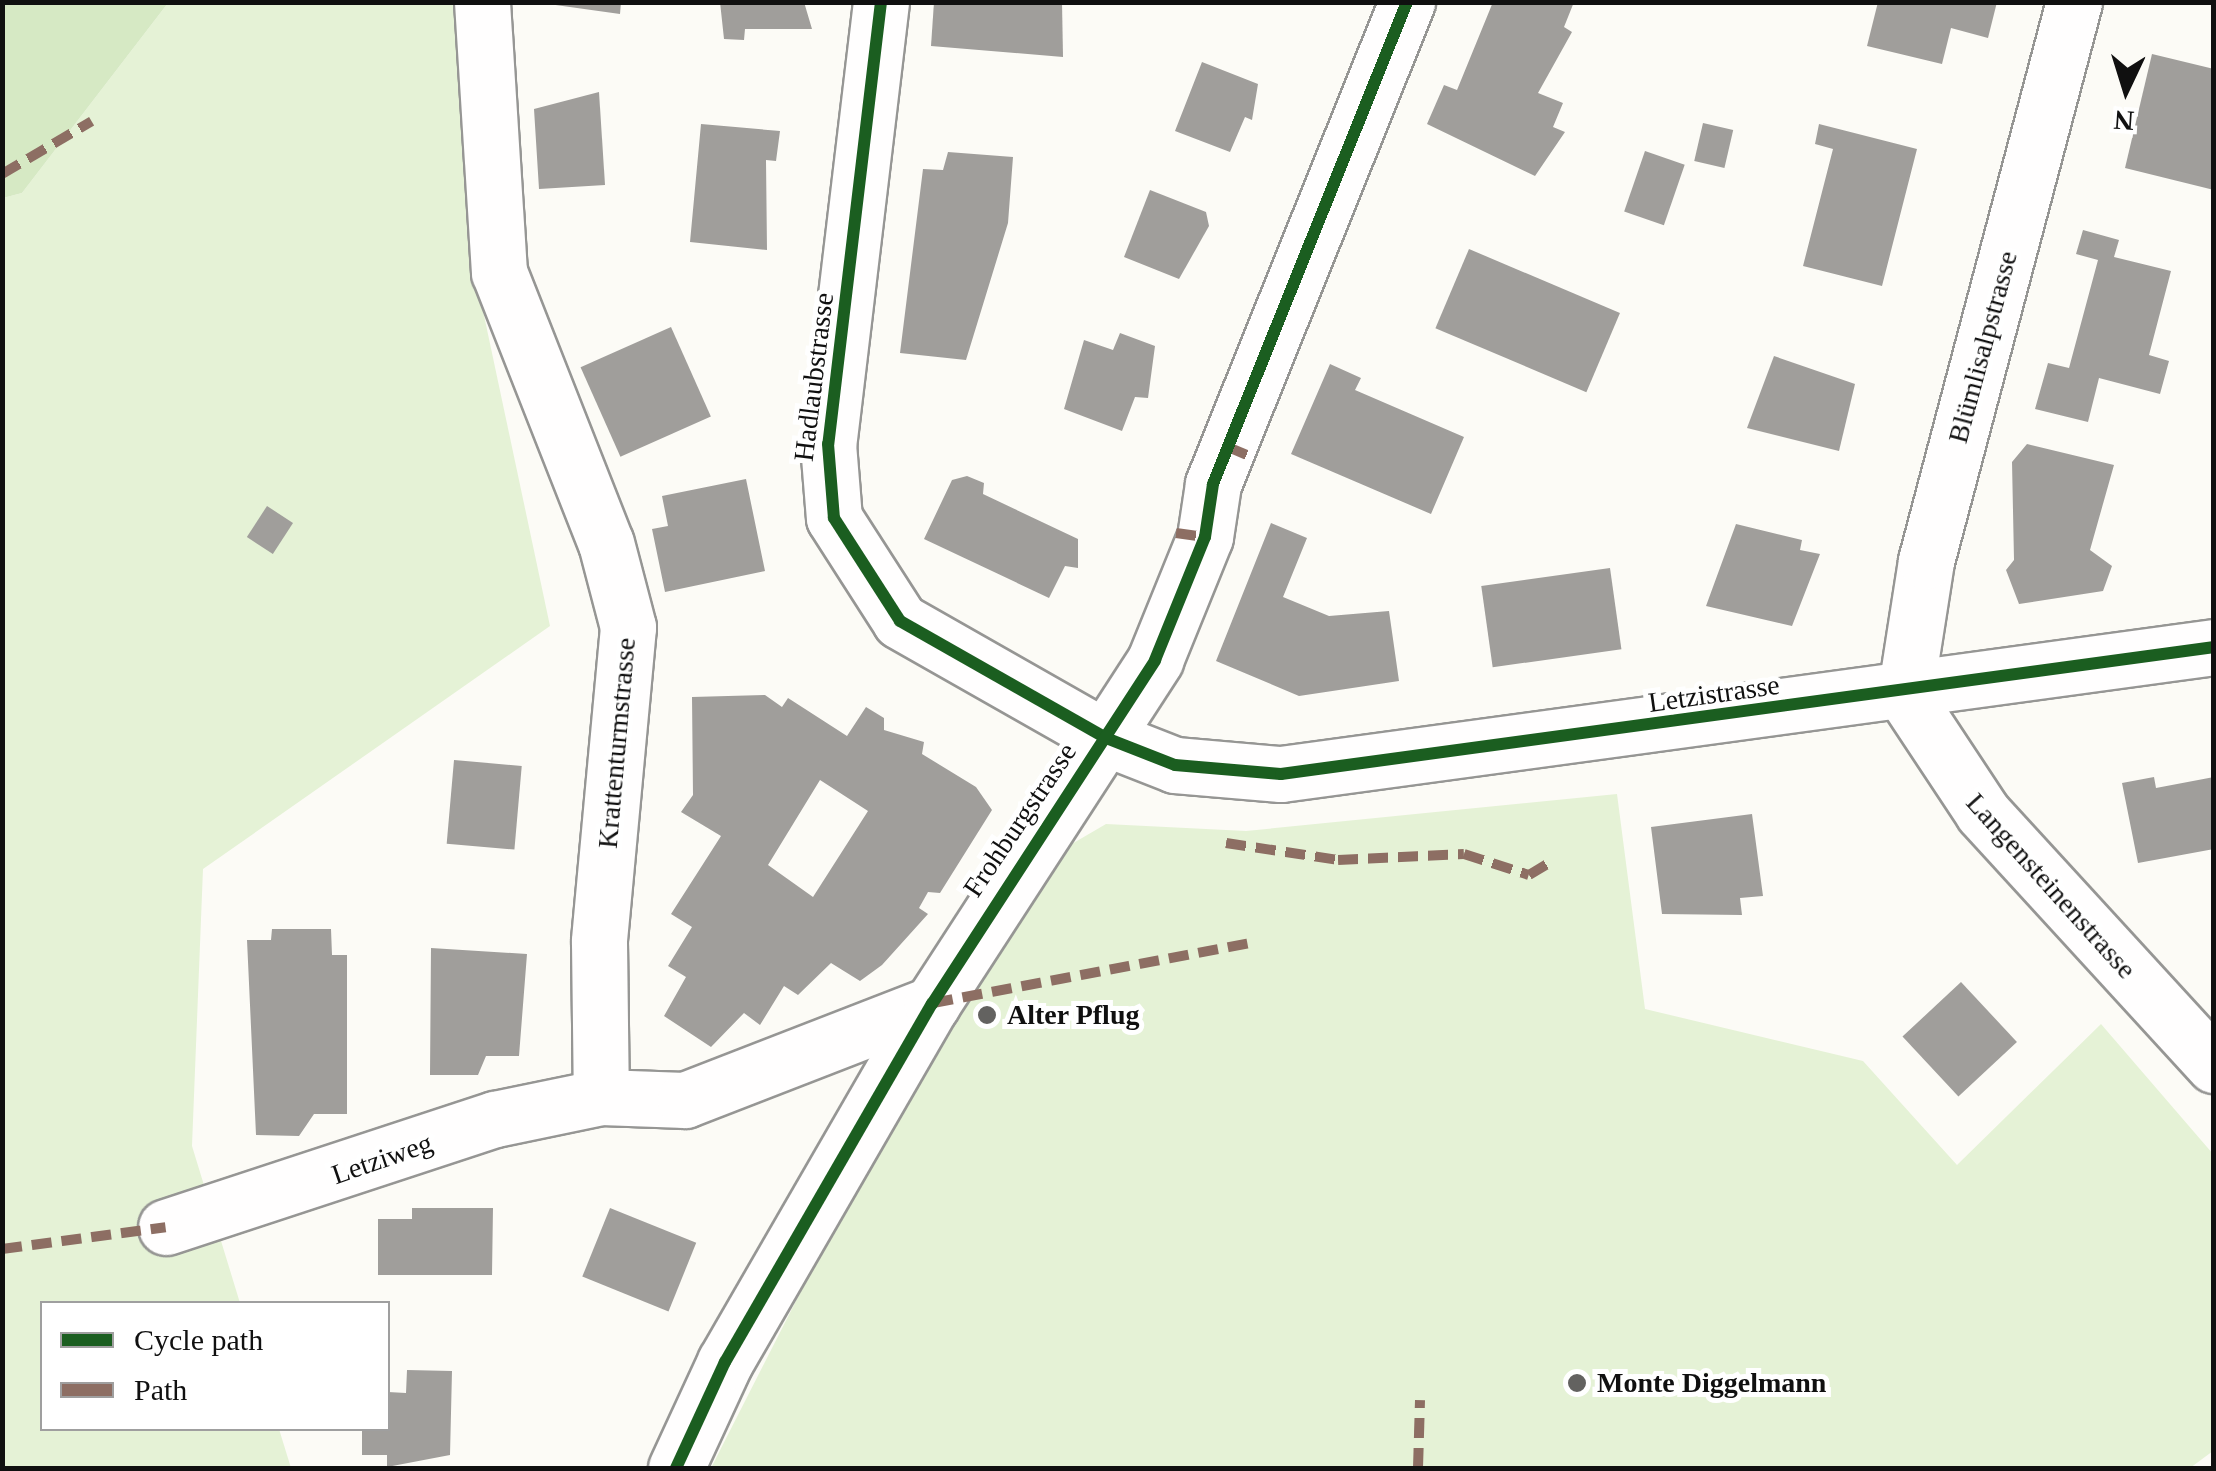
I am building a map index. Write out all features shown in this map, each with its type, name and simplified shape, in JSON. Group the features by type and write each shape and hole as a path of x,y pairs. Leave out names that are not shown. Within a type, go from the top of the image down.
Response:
{"street":[{"name":"Krattenturmstrasse","path":"482,2 499,272 606,542 628,627 600,942 600,1097"},
{"name":"Hadlaubstrasse","path":"881,2 828,444 834,518 900,621 1106,738"},
{"name":"Frohburgstrasse","path":"676,1468 726,1362 932,1004 1155,660 1205,537 1213,484 1408,2"},
{"name":"Blümlisalpstrasse","path":"1905,694 1926,561 2074,2"},
{"name":"Letzistrasse","path":"1106,738 1175,765 1281,774 1905,694 2214,646"},
{"name":"Langensteinenstrasse","path":"1905,694 1983,813 2214,1064"},
{"path":"600,1097 684,1100 932,1004"},
{"name":"Letziweg","path":"166,1227 496,1119 600,1097"}],"green space":[{"path":"3,2 168,3 22,193 3,198"},
{"path":"168,3 463,3 468,240 550,626 203,869 192,1146 239,1301 40,1301 40,1431 280,1431 291,1468 3,1468 3,198 22,193"},
{"path":"1617,794 1645,1009 1863,1061 1957,1165 2101,1024 2213,1154 2213,1451 2190,1468 711,1468 886,1124 1058,852 1106,824 1246,831"}],"building":[{"path":"534,2 621,2 620,14"},
{"path":"720,2 804,2 812,29 745,29 744,40 724,39"},
{"path":"934,2 1062,2 1063,57 931,46"},
{"path":"1493,2 1574,2 1564,27 1572,32 1538,93 1563,103 1553,127 1565,132 1535,176 1427,124 1444,85 1457,90"},
{"path":"1878,2 1997,2 1988,38 1951,28 1942,64 1867,46"},
{"path":"2152,54 2214,69 2214,190 2125,168"},
{"path":"1202,62 1258,84 1252,120 1245,117 1230,152 1175,131"},
{"path":"599,92 605,185 539,189 534,109"},
{"path":"1703,123 1733,130 1724,168 1694,161"},
{"path":"701,124 780,131 776,161 766,160 767,250 690,242"},
{"path":"1819,124 1917,149 1882,286 1803,266 1833,149 1815,144"},
{"path":"1645,151 1685,165 1664,225 1624,212"},
{"path":"948,152 1013,157 1008,223 966,360 900,353 923,169 943,170"},
{"path":"1150,190 1206,212 1209,226 1179,279 1124,257"},
{"path":"2083,230 2119,240 2114,257 2171,271 2149,355 2169,361 2160,394 2099,378 2088,422 2035,409 2048,363 2069,368 2098,260 2076,254"},
{"path":"1469,249 1620,313 1586,392 1435,328"},
{"path":"671,327 711,417 620,457 581,367"},
{"path":"1120,333 1155,346 1148,398 1135,397 1122,431 1064,409 1084,340 1113,350"},
{"path":"1774,356 1855,384 1839,451 1747,428"},
{"path":"1330,364 1361,378 1355,390 1464,437 1431,514 1291,454"},
{"path":"2027,444 2114,465 2090,550 2112,566 2103,591 2019,604 2006,570 2014,560 2012,462"},
{"path":"967,476 984,483 983,494 1078,539 1078,568 1065,566 1049,598 924,539 952,480"},
{"path":"746,479 765,571 665,592 652,529 668,526 662,496"},
{"path":"267,506 293,523 273,554 247,537"},
{"path":"1271,523 1307,538 1283,597 1329,616 1389,611 1399,681 1299,696 1216,661"},
{"path":"1736,524 1802,540 1800,550 1820,554 1792,626 1706,606"},
{"path":"1610,568 1621,649 1493,667 1481,586"},
{"path":"765,695 782,707 788,698 847,736 866,707 884,718 884,730 924,742 922,754 976,787 992,810 940,893 928,892 919,908 928,914 882,965 860,981 831,963 798,995 784,986 760,1025 744,1013 711,1047 664,1016 686,977 668,966 692,927 671,914 721,836 681,812 693,795 692,697","holes":["820,780 868,811 813,897 768,865"]},
{"path":"454,760 522,766 514,850 447,844"},
{"path":"2154,777 2156,788 2214,777 2214,849 2138,863 2122,783"},
{"path":"1752,814 1763,896 1740,898 1742,915 1662,914 1651,827"},
{"path":"272,929 331,929 332,955 347,955 347,1114 314,1114 299,1136 256,1135 247,940 271,940"},
{"path":"431,948 527,954 519,1056 486,1056 478,1075 430,1075"},
{"path":"1961,982 2017,1042 1958,1097 1902,1037"},
{"path":"412,1208 493,1208 492,1275 378,1275 378,1219 412,1219"},
{"path":"610,1208 696,1243 669,1311 582,1277"},
{"path":"407,1370 452,1371 450,1455 387,1467 387,1455 362,1455 362,1431 390,1431 390,1392 406,1393"}],"marked path":[{"path":"2,174 92,121"},
{"path":"1228,447 1252,457"},
{"path":"1176,533 1205,537"},
{"path":"1226,843 1338,860 1464,854 1529,875 1551,862"},
{"path":"933,1003 1256,942"},
{"path":"2,1249 166,1227"},
{"path":"1418,1468 1420,1400"}],"cycle path":[{"path":"881,2 828,444 834,518 900,621 1106,738 1175,765 1281,774 2214,647"},
{"path":"676,1468 725,1362 932,1004 1155,660 1205,537 1213,484 1407,2"}],"place":[{"name":"Alter Pflug","path":"987,1015"},
{"name":"Monte Diggelmann","path":"1577,1383"}]}
